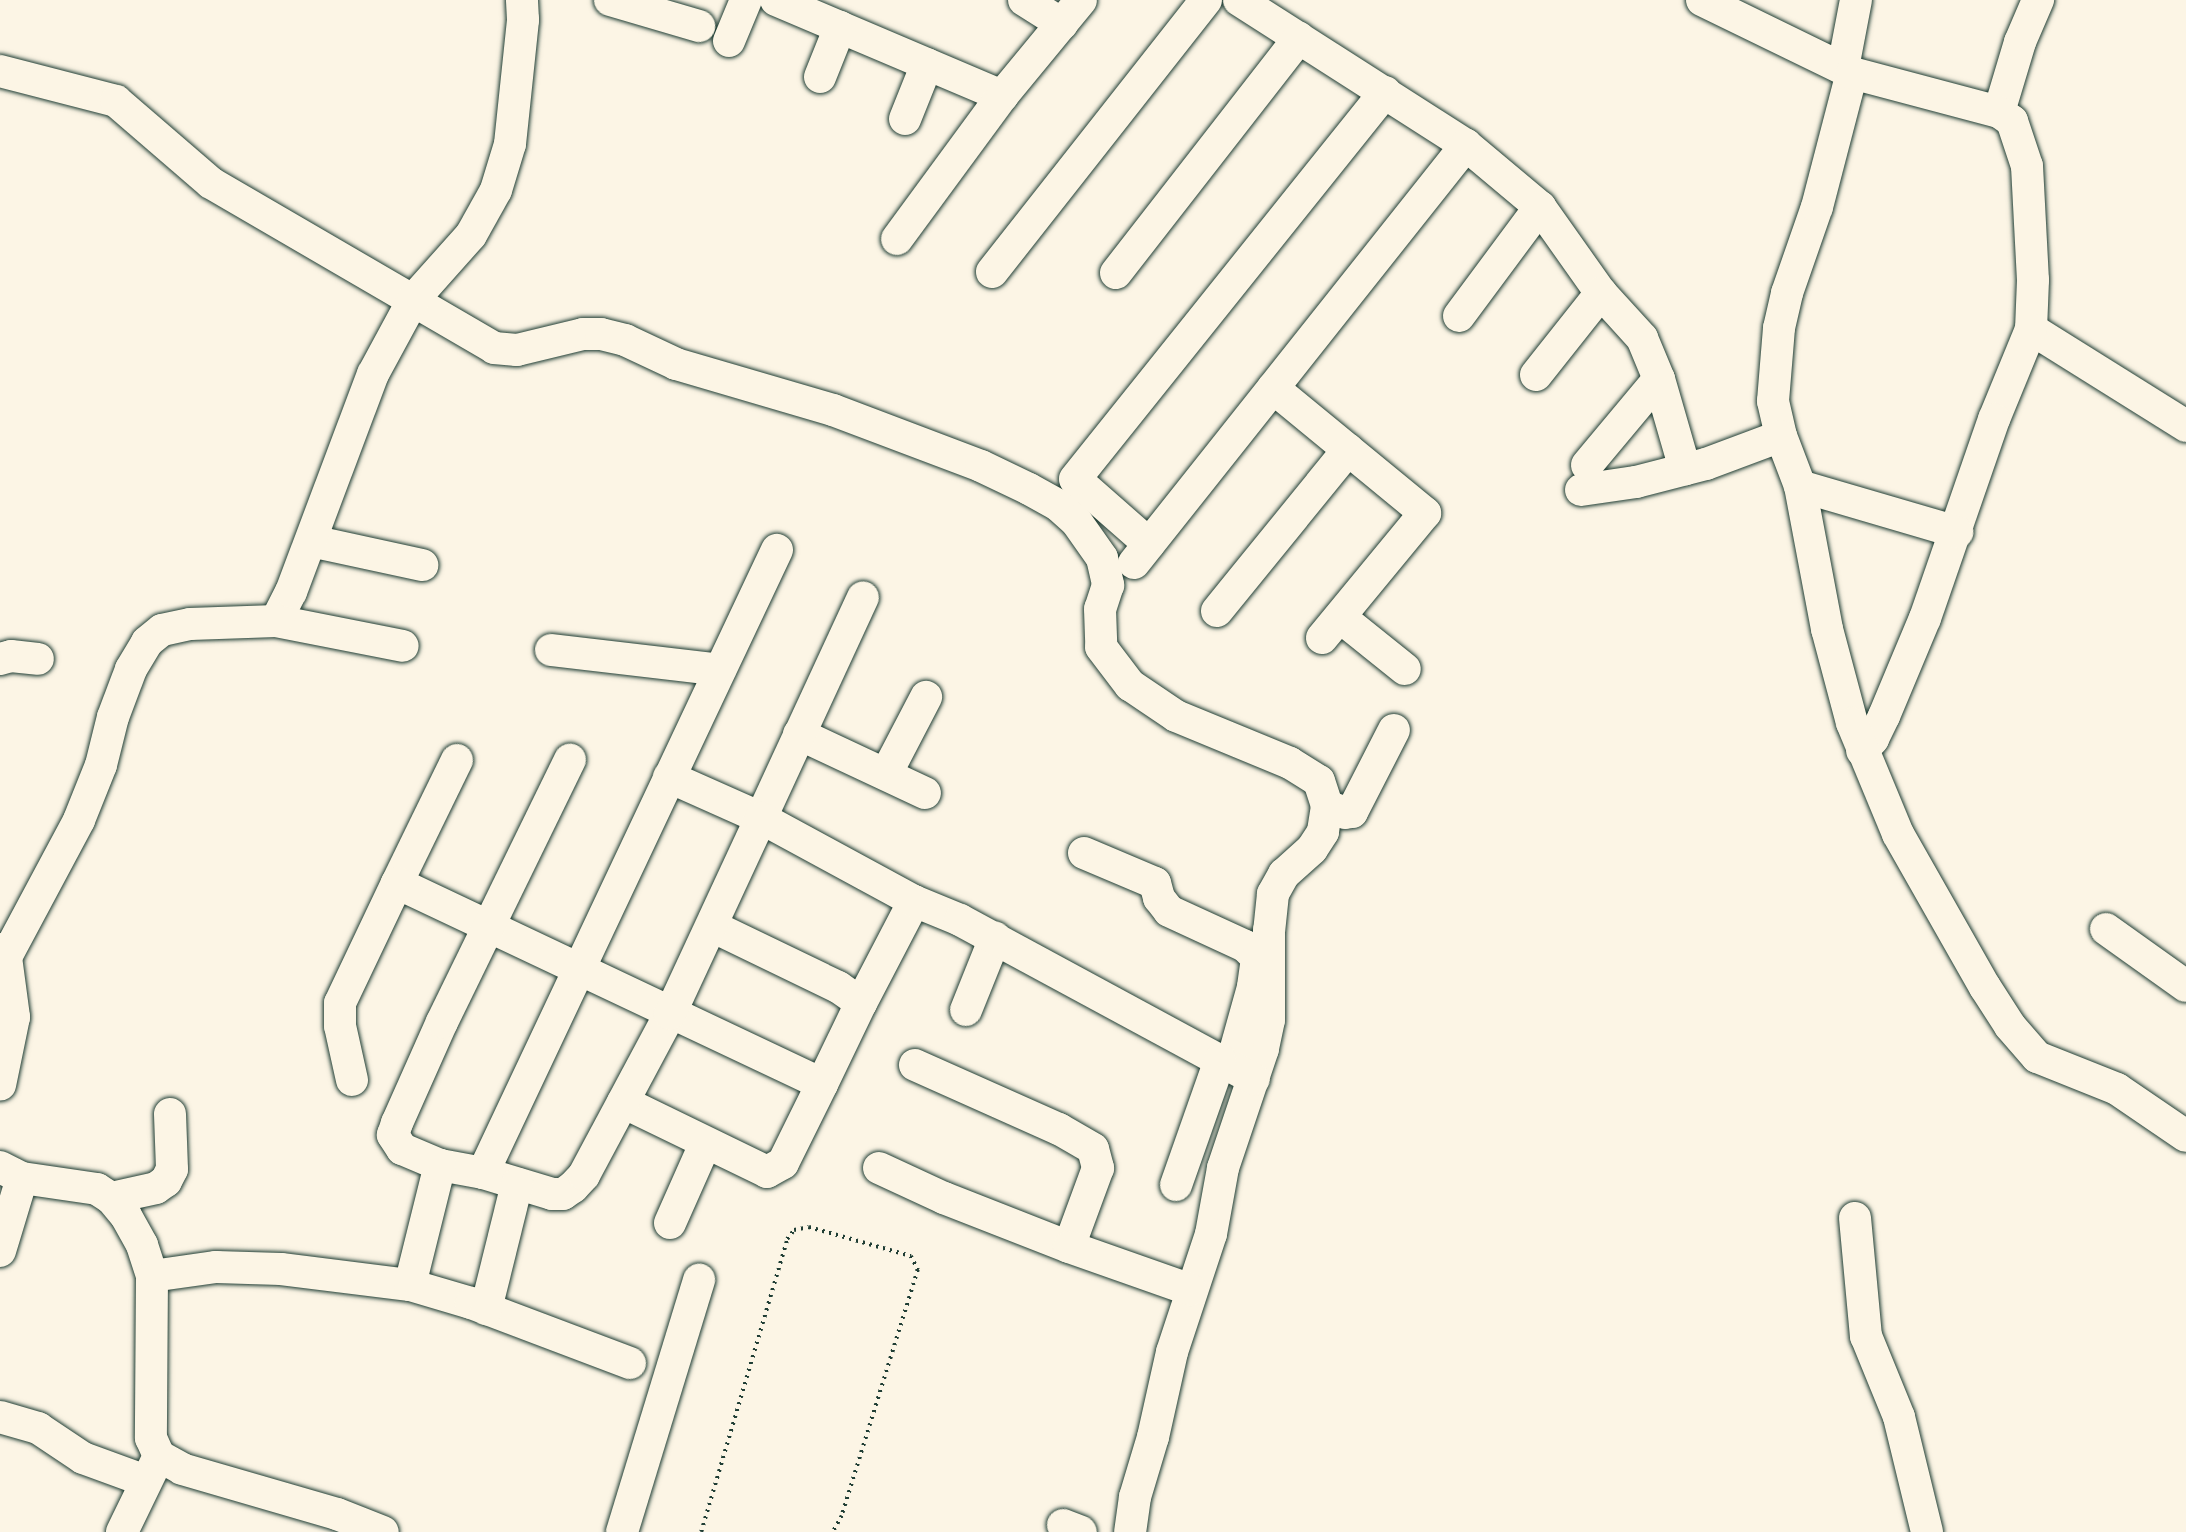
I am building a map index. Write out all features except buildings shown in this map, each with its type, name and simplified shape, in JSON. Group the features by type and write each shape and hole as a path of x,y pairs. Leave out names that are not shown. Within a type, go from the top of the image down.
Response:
{"street":[{"path":"276,621 311,541 373,374 413,300 471,235 496,190 510,144 523,20 522,0"},
{"path":"610,0 699,26"},
{"path":"729,41 746,0"},
{"path":"776,0 1002,96"},
{"path":"897,239 1002,96 1072,12 1024,0"},
{"path":"992,272 1206,0"},
{"path":"1239,0 1466,145 1540,207 1601,293 1643,338 1659,379 1685,469"},
{"path":"1703,0 1847,70 1999,112 2012,121 2018,132 2027,166 2033,280 2031,329 1994,419 1957,532 1884,716 1873,739 1862,751"},
{"path":"1856,0 1847,70 1817,207 1787,293 1779,328 1773,401 1781,436 1800,486 1840,689 1862,751 1898,834 2010,1026 2037,1056 2117,1089 2186,1136"},
{"path":"1999,112 2020,43 2038,0"},
{"path":"820,77 840,27"},
{"path":"1116,273 1299,38"},
{"path":"905,120 927,64"},
{"path":"0,71 116,101 211,183 498,349 517,350 583,334 601,334 625,340 676,364 833,410 981,467 1058,505 1076,521 1102,558 1108,585 1100,609 1101,646 1130,685 1176,716 1290,763 1319,781 1327,806 1319,841 1284,874 1273,894 1269,930 1269,1020 1235,1068 1176,1185"},
{"path":"1385,92 1075,479 1142,554 1466,145"},
{"path":"1459,316 1540,207"},
{"path":"1536,374 1601,293"},
{"path":"2031,329 2186,426"},
{"path":"1659,379 1584,477 1636,482 1685,469 1781,436"},
{"path":"1273,388 1425,513 1331,628 1405,669"},
{"path":"1217,611 1348,450"},
{"path":"1800,486 1957,532"},
{"path":"311,541 422,565"},
{"path":"483,1173 778,550"},
{"path":"570,759 402,1107 393,1135 402,1149 440,1166 483,1173 552,1194 563,1194 584,1175 670,1014 863,597"},
{"path":"0,1085 14,1017 3,953 79,820 101,765 113,717 131,669 146,642 162,631 190,624 276,621 403,646"},
{"path":"551,650 720,670"},
{"path":"0,659 11,656 38,659"},
{"path":"886,774 926,697"},
{"path":"1327,806 1345,813 1352,812 1394,730"},
{"path":"799,734 925,793"},
{"path":"352,1080 338,1015 340,1003 457,760"},
{"path":"669,777 761,818 914,901 995,939 1235,1068"},
{"path":"1084,853 1155,883 1159,898 1169,911 1245,946 1257,958 1235,1068 1223,1168 1211,1234 1191,1290 1135,1497 1130,1532"},
{"path":"397,884 822,1084"},
{"path":"622,1102 767,1172 783,1163 914,901"},
{"path":"712,926 838,987 861,1003"},
{"path":"2106,929 2186,986"},
{"path":"966,1010 995,939"},
{"path":"915,1065 1059,1129 1093,1149 1098,1168 1069,1247"},
{"path":"111,1198 156,1188 166,1181 172,1169 170,1114"},
{"path":"670,1223 705,1144"},
{"path":"410,1285 440,1166"},
{"path":"879,1168 944,1198 1069,1247 1191,1290"},
{"path":"0,1251 11,1172 97,1189 111,1198 142,1245 152,1276 153,1469 122,1532"},
{"path":"486,1309 517,1184"},
{"path":"1855,1218 1866,1336 1899,1417 1927,1532"},
{"path":"152,1276 216,1267 281,1269 410,1285 486,1309 630,1363"},
{"path":"622,1532 699,1280"},
{"path":"0,1417 37,1428 83,1458 153,1469 182,1469 338,1514 383,1532"}],"path":[{"path":"701,1532 787,1239 794,1230 809,1227 911,1256 918,1270 842,1516 833,1532"}]}
